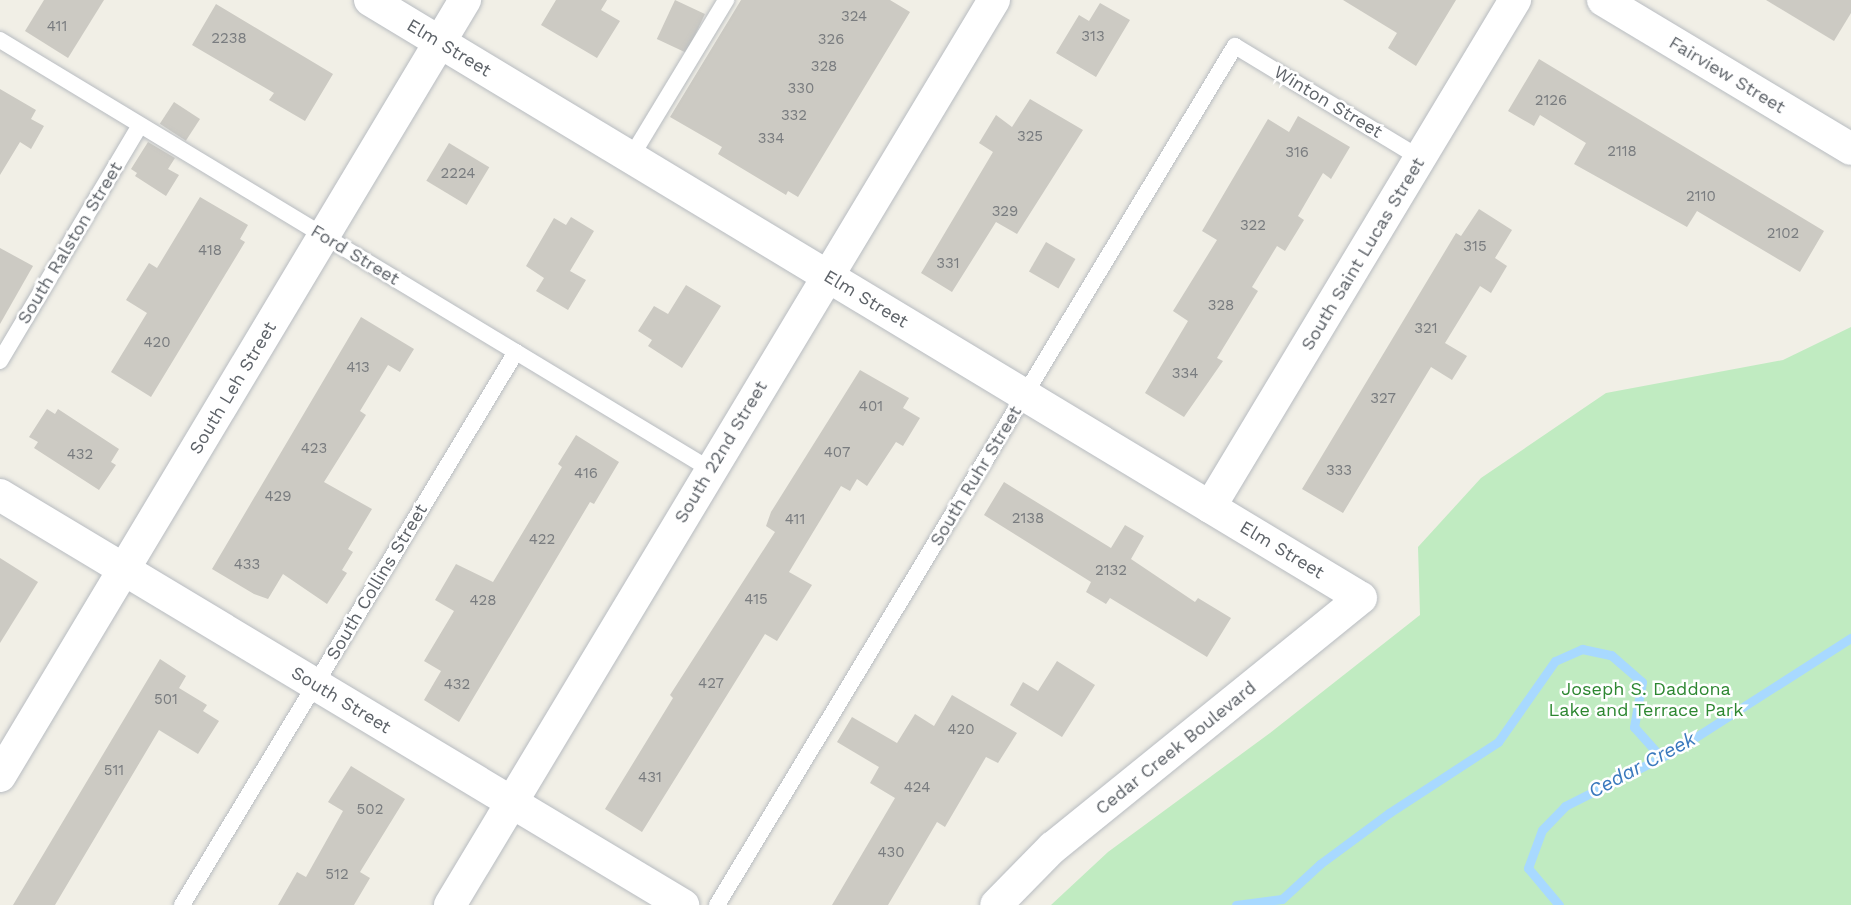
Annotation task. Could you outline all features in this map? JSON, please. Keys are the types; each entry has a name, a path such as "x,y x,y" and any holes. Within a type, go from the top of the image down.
{"street":[{"name":"Elm Street","path":"370,0 1361,598"},
{"name":"South Leh Street","path":"0,776 465,0"},
{"name":"South 22nd Street","path":"450,905 994,0"},
{"name":"South Saint Lucas Street","path":"1210,507 1515,0"},
{"name":"Fairview Street","path":"1603,0 1851,149"},
{"name":"South Street","path":"0,495 683,905"},
{"name":"Cedar Creek Boulevard","path":"996,905 1053,847 1361,598"}],"lane":[{"path":"631,157 726,0"},
{"name":"Ford Street","path":"0,40 711,470"},
{"name":"Winton Street","path":"1235,46 1420,158"},
{"name":"South Ruhr Street","path":"717,905 1235,46"},
{"name":"South Ralston Street","path":"0,362 140,125"},
{"name":"South Collins Street","path":"182,905 516,352"}],"green space":[{"name":"Joseph S. Daddona Lake and Terrace Park","path":"1851,327 1851,905 1051,905 1108,852 1270,733 1420,615 1418,547 1481,478 1606,393 1783,360"}],"building":[{"path":"44,0 104,0 68,58 25,31"},
{"path":"556,0 607,0 601,10 620,21 597,58 541,25"},
{"path":"675,0 705,14 687,53 657,39"},
{"path":"741,0 890,0 910,12 798,197 788,191 786,195 718,154 722,147 670,117"},
{"path":"1343,0 1456,0 1416,66 1388,48 1397,33"},
{"path":"1766,0 1851,0 1851,13 1834,41"},
{"path":"1100,3 1130,20 1096,77 1056,53 1079,15 1089,21"},
{"path":"216,4 333,74 305,121 269,100 274,93 192,45"},
{"path":"1539,59 1824,231 1800,272 1697,211 1687,227 1574,164 1586,143 1540,115 1534,126 1508,111"},
{"path":"0,89 36,110 31,119 44,126 31,149 20,142 0,175"},
{"path":"1030,99 1083,130 1017,234 996,222 952,292 921,273 993,152 979,143 996,115 1012,127"},
{"path":"174,102 200,119 186,141 160,124"},
{"path":"1298,116 1350,147 1331,179 1323,173 1298,216 1304,220 1285,251 1277,246 1252,287 1258,291 1217,358 1223,361 1184,417 1145,393 1188,321 1173,311 1217,240 1202,231 1268,119 1289,132"},
{"path":"148,142 175,158 168,169 179,175 166,196 135,176 137,173 131,169"},
{"path":"449,143 489,167 467,205 426,181"},
{"path":"200,197 248,225 240,239 245,242 151,397 111,372 147,313 126,300 149,263 157,268"},
{"path":"1479,209 1512,230 1495,258 1507,266 1491,293 1480,286 1445,343 1467,356 1452,380 1431,367 1343,513 1302,489 1456,233 1461,236"},
{"path":"571,217 594,231 570,271 586,280 568,310 536,291 544,278 526,266 554,218 566,225"},
{"path":"1046,242 1075,259 1058,288 1029,271"},
{"path":"0,248 33,266 0,324"},
{"path":"686,285 721,306 682,368 648,346 652,340 638,331 654,306 668,314"},
{"path":"361,317 414,349 400,372 388,365 360,411 366,415 324,482 372,509 348,549 353,552 342,570 347,573 327,604 283,574 268,599 254,594 212,569"},
{"path":"860,370 909,398 903,408 920,418 903,446 896,442 867,486 857,479 850,491 841,486 789,572 812,585 777,641 765,634 642,832 605,809 673,698 670,695 775,532 766,526 771,512"},
{"path":"47,409 55,414 58,409 119,449 111,462 116,465 99,490 34,448 38,442 29,437"},
{"path":"576,435 619,462 594,504 590,502 459,722 424,700 441,671 424,661 454,611 435,600 456,564 493,582 562,467 558,464"},
{"path":"1004,482 1111,548 1125,525 1144,536 1131,559 1195,602 1198,598 1231,618 1207,657 1110,598 1106,604 1086,592 1091,582 984,515"},
{"path":"0,558 38,582 0,643"},
{"path":"160,659 186,676 179,688 207,705 203,711 219,721 198,754 159,730 55,905 13,905"},
{"path":"1057,661 1095,685 1062,737 1010,705 1023,682 1038,691"},
{"path":"952,695 1017,733 998,763 986,757 945,827 937,822 888,905 832,905 895,798 870,783 879,767 837,742 852,717 897,743 915,714 934,726"},
{"path":"351,766 405,799 360,872 370,878 354,905 278,905 297,872 306,877 343,811 328,802"}],"waterway":[{"name":"Cedar Creek","path":"1559,905 1528,868 1542,830 1565,806 1674,751 1851,638"},
{"path":"1236,905 1282,899 1320,864 1389,813 1498,742 1555,661 1582,649 1611,655 1642,682 1634,727 1661,757"}]}
